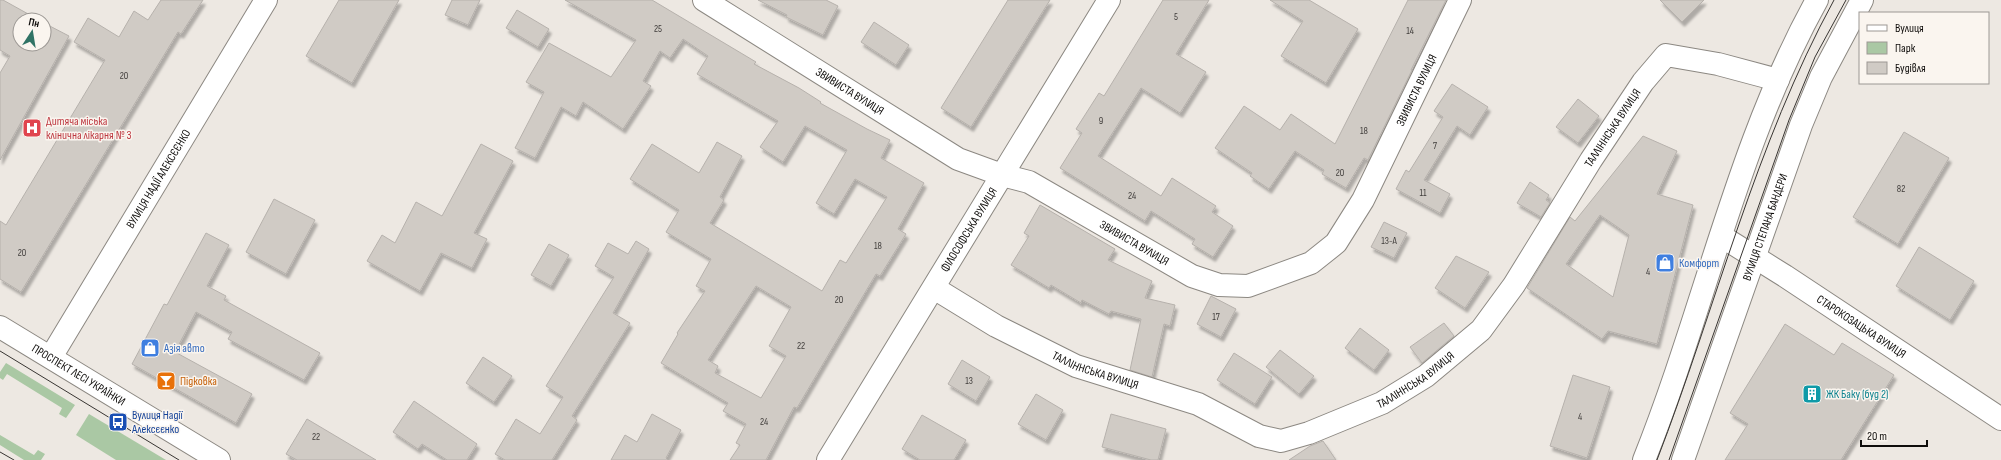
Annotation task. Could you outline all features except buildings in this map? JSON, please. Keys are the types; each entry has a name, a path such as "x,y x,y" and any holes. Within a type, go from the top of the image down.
{"street":[{"name":"ВУЛИЦЯ НАДІЇ АЛЕКСЄЄНКО","path":"50,357 266,0"},
{"name":"ЗВИВИСТА ВУЛИЦЯ","path":"704,0 958,160 1002,175 1029,182 1192,276 1219,284 1248,286 1311,263 1336,242 1363,200 1460,0"},
{"name":"ФІЛОСОФСЬКА ВУЛИЦЯ","path":"828,460 1109,0"},
{"path":"1644,460 1662,416 1721,236 1766,107 1817,0"},
{"name":"ВУЛИЦЯ СТЕПАНА БАНДЕРИ","path":"1683,460 1801,125 1821,77 1862,0"},
{"name":"ТАЛЛІННСЬКА ВУЛИЦЯ","path":"934,288 996,326 1076,366 1198,404 1259,436 1281,442 1382,403 1426,376 1481,330 1514,285 1590,160 1643,82 1666,55 1718,64 1778,80"},
{"name":"СТАРОКОЗАЦЬКА ВУЛИЦЯ","path":"1721,236 1754,256 2001,418"},
{"name":"ПРОСПЕКТ ЛЕСІ УКРАЇНКИ","path":"0,327 219,460"}],"green space":[{"path":"6,363 75,405 66,418 59,414 62,408 7,374 3,380 0,378 0,372"},
{"path":"89,414 166,460 116,460 76,435"},
{"path":"0,435 34,455 38,450 45,454 41,460 24,460 0,445"}],"tram line":[{"path":"1657,460 1759,169 1781,112 1806,55 1834,0"},
{"path":"1669,460 1789,120 1815,57 1846,0"},
{"path":"0,351 179,460"},
{"path":"0,452 14,460"}],"place":[{"name":"Дитяча міська клінична лікарня № 3","path":"32,128"},
{"name":"Комфорт","path":"1665,263"},
{"name":"Азія авто","path":"150,348"},
{"name":"Підковка","path":"166,381"},
{"name":"ЖК Баку (буд 2)","path":"1812,394"},
{"name":"Вулиця Надії Алексєєнко","path":"118,422"}]}
